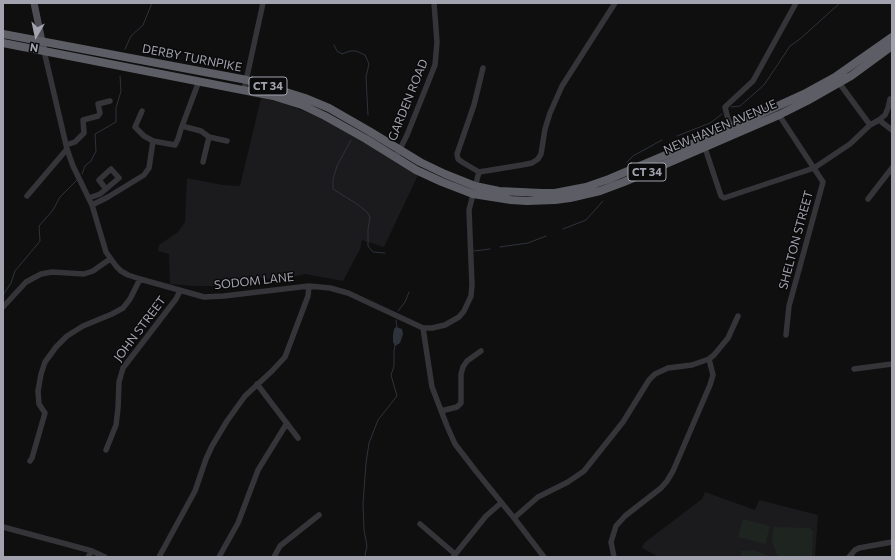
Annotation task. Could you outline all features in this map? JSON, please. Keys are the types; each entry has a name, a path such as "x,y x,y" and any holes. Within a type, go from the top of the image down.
{"highway":[{"name":"DERBY TURNPIKE","path":"3,34 247,80 305,98 329,108 420,162 474,190"},
{"name":"NEW HAVEN AVENUE","path":"703,143 732,127 837,80 892,36"},
{"name":"DERBY TURNPIKE","path":"3,43 273,96 302,105 325,116 416,170 474,190"},
{"name":"NEW HAVEN AVENUE","path":"474,190 541,194 586,187 779,115 892,46"},
{"path":"256,93 258,83"},
{"path":"398,159 403,151"}],"main road":[{"path":"34,3 44,51"}],"street":[{"path":"244,90 263,3"},
{"name":"GARDEN ROAD","path":"403,151 407,136 435,65 437,42 434,3"},
{"path":"483,68 472,111 457,154 458,159 479,172 532,163 538,159 541,154 550,113 562,86 615,3"},
{"path":"732,127 728,119 726,107 753,81 796,3"},
{"name":"SODOM LANE","path":"44,51 66,147 73,166 92,205 106,252 121,271 140,279 204,297 309,286 330,288 348,293 423,328"},
{"path":"837,80 870,125"},
{"path":"142,111 135,127 144,136 153,141 175,145 199,81"},
{"path":"703,143 721,196 724,198 814,168 850,144 870,125 885,115 890,99"},
{"path":"27,196 66,147 75,142 84,133 83,120 98,116 100,113 98,104 110,101"},
{"name":"SHELTON STREET","path":"779,115 823,182 789,306 786,335"},
{"path":"879,120 892,130"},
{"path":"182,126 201,131 209,137 227,141"},
{"path":"203,162 209,137"},
{"path":"92,205 144,175 149,168 153,141"},
{"path":"868,198 892,168"},
{"path":"479,172 469,210 472,285 472,293 469,302 464,311 452,322 432,328 423,328 432,387 446,426 459,450 514,518 542,556"},
{"path":"89,198 106,190"},
{"path":"3,307 26,282 41,274 48,272 87,274 110,259"},
{"path":"30,461 45,413 39,404 38,391 45,362 56,347 67,336 83,326 123,308 130,300 140,279"},
{"path":"158,557 195,491 212,446 245,396 285,357 308,296 309,286"},
{"name":"JOHN STREET","path":"106,450 116,425 119,382 123,368 176,299 180,291"},
{"path":"514,518 538,497 572,480 584,470 623,422 649,380 655,374 668,368 692,365 709,359 719,350 728,338 738,316"},
{"path":"441,411 457,407 461,404 462,370 467,360 481,351"},
{"path":"614,557 611,542 616,526 625,516 661,488 673,471 710,385 713,375 709,359"},
{"path":"854,369 892,364"},
{"path":"257,384 298,438"},
{"path":"219,557 238,523 258,470 287,423"},
{"path":"420,524 454,555 486,516 501,503"},
{"path":"274,557 280,546 319,515"},
{"path":"3,527 92,551 105,557"},
{"path":"849,557 859,548 892,542"},
{"path":"88,557 92,551"}],"shaded area":[{"path":"261,98 283,103 325,119 418,175 384,247 362,240 360,249 343,281 305,274 278,281 256,277 216,286 170,284 169,254 158,251 159,245 178,232 185,222 187,178 223,185 240,186"},
{"path":"396,327 402,329 403,334 400,343 395,346 393,342 393,335"},
{"path":"705,492 755,510 759,500 818,515 815,557 659,557 642,548 644,543 702,499"},
{"path":"743,519 770,526 765,544 738,537"},
{"path":"773,527 809,528 813,531 812,557 780,557 777,555 772,542"},
{"path":"753,550 772,557 741,557 741,551"}],"waterway":[{"path":"125,49 131,36 143,25 152,3"},
{"path":"731,107 740,106 764,85 790,46 800,39 840,3"},
{"path":"334,45 337,51 342,54 350,51 356,51 365,55 369,64 366,77 368,115"},
{"path":"82,174 85,166 91,161 96,151 95,134 116,122 116,108 121,91 120,76"},
{"path":"677,136 710,123 722,114"},
{"path":"351,140 337,166 333,179 333,189 367,212 370,217 368,246 373,252 385,253"},
{"path":"627,162 633,156 662,140"},
{"path":"3,295 11,283 15,271 40,241 39,226 53,210 60,197 77,180"},
{"path":"563,229 586,220 603,201"},
{"path":"500,247 528,243 546,236"},
{"path":"474,251 490,249"},
{"path":"398,311 405,302 409,292"},
{"path":"396,320 397,328"},
{"path":"366,557 367,546 364,530 363,504 366,463 369,443 378,420 397,396 391,375 394,366 395,345"}]}
